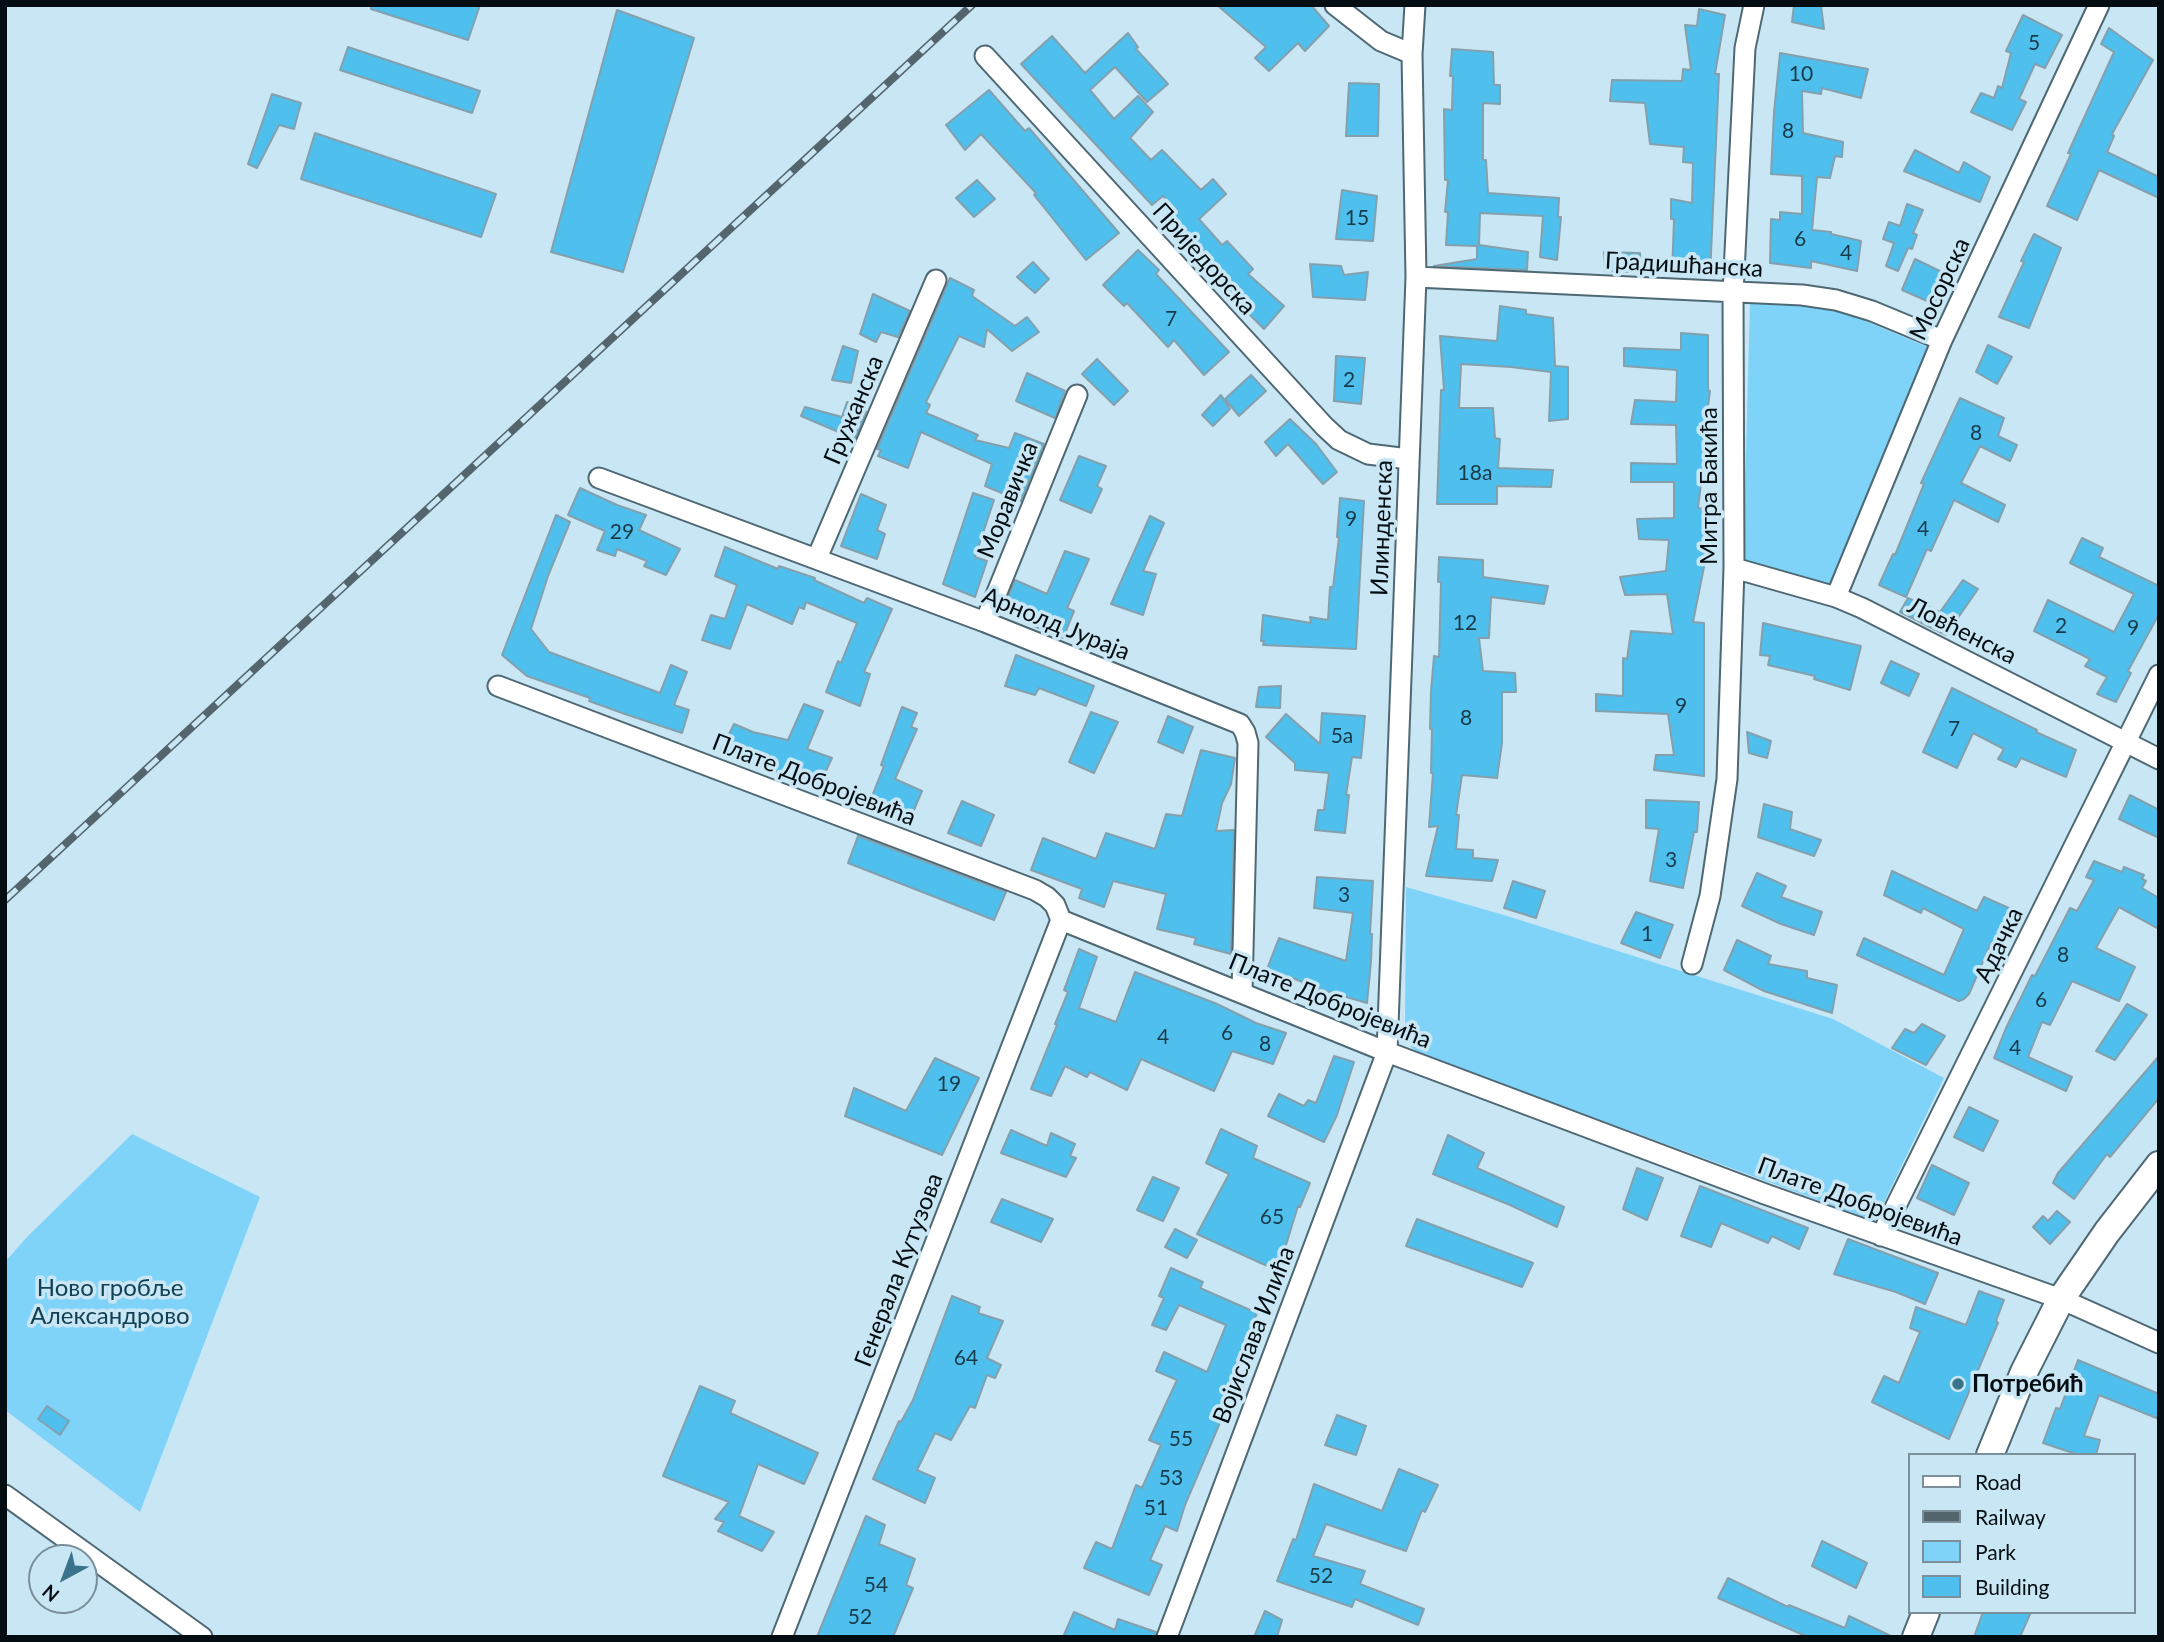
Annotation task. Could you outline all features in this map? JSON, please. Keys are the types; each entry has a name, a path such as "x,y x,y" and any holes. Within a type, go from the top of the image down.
{"main road":[{"path":"1991,1453 2024,1372 2061,1300 2107,1232 2159,1166"},
{"path":"1916,1637 1925,1614"}],"street":[{"path":"1335,5 1381,41 1412,54"},
{"name":"Илинденска","path":"1387,1052 1416,276 1412,54 1415,5"},
{"name":"Митра Бакића","path":"1692,964 1710,897 1727,779 1734,568 1733,293 1745,48 1754,5"},
{"name":"Мосорска","path":"1836,597 1942,340 2099,5"},
{"name":"Приједорска","path":"985,56 1324,426 1339,440 1368,454 1409,459"},
{"name":"Градишћанска","path":"1416,276 1802,295 1836,300 1872,311 1942,340"},
{"name":"Гружанска","path":"817,558 936,280"},
{"name":"Моравичка","path":"985,622 1077,395"},
{"name":"Арнолд Јураја","path":"599,478 985,622 1240,724 1248,743 1242,992"},
{"name":"Ловћенска","path":"1734,568 1836,597 1862,608 2159,759"},
{"name":"Адачка","path":"1881,1236 2159,675"},
{"name":"Плате Добројевића","path":"498,686 1035,890 1055,905 1061,920 1387,1052 1765,1194 2061,1300 2159,1343"},
{"name":"Генерала Кутузова","path":"782,1637 1061,920"},
{"name":"Војислава Илића","path":"1167,1637 1387,1052"},
{"path":"5,1495 202,1637"}],"green space":[{"path":"1750,301 1830,306 1930,348 1831,585 1743,564"},
{"path":"1406,887 1504,915 1833,1019 1944,1078 1875,1221 1418,1053 1411,1047 1405,1029"},
{"name":"Ново гробље Александрово","path":"132,1134 260,1197 140,1512 5,1410 5,1262"}],"building":[{"path":"371,5 480,5 468,40 371,9"},
{"path":"1217,5 1311,5 1329,26 1305,51 1298,43 1269,71 1255,58 1266,47"},
{"path":"1794,5 1821,5 1824,29 1792,22"},
{"path":"1699,9 1725,15 1715,74 1719,74 1710,276 1672,274 1674,219 1671,219 1671,199 1692,203 1693,163 1683,162 1684,147 1650,144 1645,103 1610,101 1612,80 1682,81 1683,69 1691,70 1685,25 1697,26"},
{"path":"617,10 694,38 623,272 551,252"},
{"path":"2023,15 2062,35 2045,68 2035,64 2019,99 2026,102 2012,130 1971,112 1981,93 1994,98 1998,86 2002,88 2011,53 2006,51"},
{"path":"2109,28 2153,60 2112,134 2114,136 2107,152 2159,177 2159,198 2099,170 2077,220 2047,206 2114,52 2101,44"},
{"path":"1128,33 1138,47 1136,49 1168,84 1147,102 1115,67 1090,90 1114,119 1138,96 1153,112 1130,138 1151,160 1162,150 1201,190 1213,179 1226,194 1199,219 1222,245 1227,241 1253,269 1248,274 1284,306 1264,329 1246,311 1249,307 1202,264 1205,262 1168,221 1178,212 1163,196 1152,205 1021,64 1052,36 1085,73"},
{"path":"348,47 480,91 472,113 340,70"},
{"path":"1452,49 1493,52 1494,85 1500,85 1500,104 1483,103 1483,160 1486,160 1488,193 1559,198 1558,217 1561,217 1557,260 1540,257 1543,216 1480,213 1479,245 1528,252 1527,270 1434,266 1477,259 1477,246 1446,245 1448,180 1445,180 1444,109 1452,110"},
{"path":"1780,53 1868,69 1861,98 1822,88 1821,94 1802,91 1803,133 1843,142 1842,157 1835,156 1830,178 1817,177 1812,230 1831,232 1861,241 1857,271 1811,261 1811,268 1770,263 1771,219 1780,220 1780,212 1802,214 1802,176 1771,174"},
{"path":"1349,83 1379,84 1378,136 1346,136"},
{"path":"989,90 1025,131 1029,128 1119,233 1086,260 1034,195 1036,193 981,134 965,150 946,125"},
{"path":"272,94 301,103 294,129 279,125 257,168 248,164"},
{"path":"315,133 496,194 481,237 301,179"},
{"path":"1915,150 1959,173 1964,162 1990,177 1980,202 1904,171"},
{"path":"977,180 995,199 974,217 956,198"},
{"path":"1342,190 1377,196 1373,241 1336,239"},
{"path":"1907,204 1923,210 1913,233 1917,235 1912,249 1908,248 1898,271 1886,266 1894,243 1883,239 1889,222 1900,226"},
{"path":"2034,234 2061,248 2029,328 1999,317"},
{"path":"1138,250 1159,270 1156,274 1229,352 1204,375 1174,340 1168,347 1127,303 1124,306 1103,285"},
{"path":"1604,252 1640,253 1641,272 1605,271"},
{"path":"1915,259 1946,274 1934,304 1902,290"},
{"path":"1033,262 1049,279 1035,293 1017,277"},
{"path":"1310,264 1341,266 1344,275 1368,272 1365,300 1313,297"},
{"path":"950,278 974,290 972,296 1015,326 1027,317 1039,332 1012,351 987,329 984,347 959,336 926,402 930,405 926,413 978,435 975,440 1009,448 1015,433 1044,444 1021,501 985,486 992,464 921,432 908,468 878,456 881,450 877,449"},
{"path":"873,294 910,311 898,337 881,332 876,342 860,334"},
{"path":"1500,306 1553,318 1555,366 1568,367 1568,419 1549,421 1551,372 1511,367 1461,364 1459,408 1493,408 1495,438 1500,439 1498,468 1553,470 1551,487 1497,486 1497,504 1437,504 1441,390 1444,390 1440,336 1497,341"},
{"path":"1681,333 1708,335 1710,391 1698,508 1704,509 1704,567 1693,622 1704,623 1704,776 1654,770 1656,755 1674,755 1668,714 1596,711 1596,694 1623,696 1623,658 1627,659 1631,631 1673,634 1667,594 1625,595 1620,577 1666,571 1669,540 1639,539 1637,519 1674,518 1674,482 1631,482 1631,463 1677,464 1676,425 1631,424 1635,400 1676,402 1677,370 1624,366 1624,348 1681,350"},
{"path":"1988,345 2012,357 1997,384 1976,372"},
{"path":"843,346 858,351 851,383 832,380"},
{"path":"1336,356 1365,358 1361,404 1334,401"},
{"path":"1097,359 1128,391 1114,405 1082,374"},
{"path":"1027,373 1065,391 1055,418 1016,401"},
{"path":"1251,375 1266,391 1239,416 1225,399"},
{"path":"1221,395 1230,409 1213,426 1202,415"},
{"path":"1960,398 2004,418 1998,436 2017,445 2010,461 1980,446 1961,483 2005,505 1998,522 1954,500 1931,551 1927,549 1906,597 1879,585 1893,554 1895,555 1924,484 1921,483"},
{"path":"847,402 866,412 855,439 801,416 805,407 842,417"},
{"path":"1290,419 1316,444 1337,472 1323,484 1288,444 1276,456 1265,442"},
{"path":"1079,456 1106,466 1097,486 1102,489 1091,513 1060,500"},
{"path":"580,488 646,515 639,530 680,549 666,575 644,566 647,561 617,549 615,556 597,550 605,531 568,515"},
{"path":"973,493 994,500 975,557 987,561 975,597 943,584"},
{"path":"861,494 886,505 877,530 885,534 877,559 841,546"},
{"path":"1340,498 1364,501 1356,649 1263,645 1263,615 1311,623 1310,617 1328,620 1330,587 1333,587 1339,537"},
{"path":"556,515 570,522 548,576 531,629 549,652 660,693 671,665 687,672 674,705 689,710 682,733 527,676 502,655"},
{"path":"1150,516 1164,523 1143,571 1156,574 1143,615 1111,604"},
{"path":"2082,538 2103,548 2099,557 2159,586 2159,614 2128,671 2131,673 2116,702 2097,694 2107,677 2085,666 2090,659 2034,631 2048,600 2114,632 2134,594 2070,563"},
{"path":"725,547 778,569 779,566 815,578 814,580 864,603 867,598 892,609 864,672 870,674 860,706 826,692 857,623 806,602 804,609 799,607 792,624 747,604 730,649 702,640 711,615 725,619 737,585 715,576"},
{"path":"1065,551 1089,559 1067,608 1074,611 1063,638 1034,626 1037,620 1004,607 1015,580 1047,594"},
{"path":"1439,557 1483,560 1483,577 1548,586 1544,604 1491,597 1489,638 1479,638 1483,671 1515,673 1516,692 1502,692 1502,743 1497,778 1462,775 1456,815 1459,815 1456,849 1473,850 1473,858 1498,860 1492,881 1426,876 1438,826 1429,827 1433,773 1431,691 1434,656 1439,657"},
{"path":"1963,580 1978,589 1946,635 1900,612 1908,598 1940,612"},
{"path":"1763,623 1861,646 1850,690 1814,679 1815,676 1768,665 1770,656 1760,655"},
{"path":"1016,655 1094,686 1086,706 1039,688 1035,695 1005,686"},
{"path":"1891,661 1919,674 1909,696 1881,683"},
{"path":"1281,686 1280,708 1256,707 1259,687"},
{"path":"1952,688 2076,750 2066,777 2021,758 2016,767 1998,759 2004,749 1973,733 1957,768 1923,752"},
{"path":"804,704 823,711 807,749 832,758 818,788 721,750 734,724 753,732 788,740"},
{"path":"902,707 917,713 911,727 917,729 895,779 922,791 911,817 870,801"},
{"path":"1091,712 1118,722 1094,773 1069,762"},
{"path":"1322,713 1365,716 1361,758 1352,757 1346,795 1349,795 1345,833 1315,830 1318,810 1324,810 1329,773 1295,770 1295,763 1266,737 1286,714 1320,744"},
{"path":"1168,716 1193,727 1183,753 1158,742"},
{"path":"1747,732 1771,741 1767,758 1749,753"},
{"path":"1201,750 1235,758 1231,784 1222,803 1216,831 1234,830 1231,954 1194,944 1196,938 1157,929 1166,894 1113,881 1104,907 1079,898 1082,889 1031,870 1043,838 1096,859 1106,833 1155,849 1166,814 1182,816"},
{"path":"2130,795 2159,810 2159,838 2119,819"},
{"path":"1646,800 1699,802 1697,832 1694,832 1683,888 1650,881 1659,829 1646,828"},
{"path":"962,801 994,815 981,846 948,833"},
{"path":"1764,804 1792,812 1790,829 1821,840 1814,856 1758,837"},
{"path":"858,836 1006,892 994,920 848,863"},
{"path":"2094,861 2122,872 2124,867 2144,875 2142,879 2146,881 2142,888 2159,898 2159,929 2119,907 2096,948 2135,967 2119,1001 2072,981 2050,1025 2042,1022 2028,1057 2072,1077 2066,1091 1994,1058 2032,975 2035,976 2070,908 2077,911 2094,880 2086,877"},
{"path":"1892,871 1977,911 1984,897 2011,909 1994,945 1991,943 1969,994 1964,999 1959,1001 1857,955 1864,938 1944,975 1964,929 1923,908 1921,913 1884,895"},
{"path":"1757,873 1786,886 1781,897 1822,912 1814,935 1781,924 1742,906"},
{"path":"1317,877 1373,881 1367,1003 1302,984 1303,982 1267,969 1279,938 1346,961 1353,913 1314,908"},
{"path":"1513,881 1545,891 1536,918 1504,908"},
{"path":"1636,912 1673,925 1660,958 1621,943"},
{"path":"1737,940 1771,956 1768,964 1807,971 1807,978 1837,985 1832,1013 1764,991 1724,970"},
{"path":"1079,949 1097,957 1079,1008 1116,1022 1135,972 1286,1033 1273,1064 1232,1051 1214,1091 1141,1059 1127,1090 1090,1072 1087,1077 1065,1066 1051,1096 1031,1089 1057,1025 1055,1024 1068,992 1064,990"},
{"path":"2127,1004 2147,1015 2115,1060 2096,1051"},
{"path":"1922,1024 1945,1036 1926,1065 1892,1048 1905,1029 1914,1033"},
{"path":"1334,1056 1354,1062 1337,1115 1324,1142 1268,1116 1279,1094 1304,1106 1308,1100 1316,1103"},
{"path":"2159,1056 2159,1098 2110,1157 2107,1154 2074,1199 2053,1183 2058,1173"},
{"path":"935,1058 979,1078 942,1155 845,1116 854,1088 906,1111"},
{"path":"1969,1107 1998,1121 1983,1151 1954,1137"},
{"path":"1221,1129 1257,1146 1253,1158 1310,1183 1300,1207 1298,1206 1276,1270 1197,1234 1229,1174 1206,1163"},
{"path":"1011,1130 1047,1146 1051,1133 1075,1144 1070,1156 1076,1158 1066,1177 1001,1153"},
{"path":"1448,1135 1484,1153 1477,1168 1564,1207 1557,1227 1433,1174"},
{"path":"1932,1165 1969,1183 1954,1215 1917,1198"},
{"path":"1637,1168 1663,1178 1647,1220 1623,1209"},
{"path":"1153,1177 1179,1188 1163,1221 1137,1210"},
{"path":"1700,1186 1808,1228 1799,1249 1772,1236 1768,1243 1721,1223 1711,1247 1681,1236"},
{"path":"1002,1199 1053,1219 1041,1242 991,1222"},
{"path":"2057,1211 2070,1222 2050,1244 2033,1227 2043,1216 2048,1221"},
{"path":"1417,1219 1533,1263 1522,1287 1406,1246"},
{"path":"1175,1229 1197,1240 1187,1258 1165,1247"},
{"path":"1848,1239 1938,1273 1925,1304 1896,1292 1834,1274"},
{"path":"1171,1268 1203,1282 1200,1288 1257,1313 1239,1355 1243,1356 1221,1409 1225,1411 1185,1505 1177,1531 1165,1526 1150,1560 1162,1565 1149,1595 1084,1568 1096,1542 1112,1549 1136,1485 1142,1488 1161,1445 1149,1440 1177,1380 1156,1371 1164,1352 1207,1372 1226,1325 1179,1305 1166,1330 1152,1325 1164,1298 1159,1296"},
{"path":"1979,1291 2004,1300 1996,1321 1998,1323 1949,1439 1872,1402 1884,1376 1899,1383 1920,1332 1910,1328 1916,1307 1966,1325"},
{"path":"952,1296 980,1307 978,1313 1003,1321 987,1358 1001,1365 995,1378 987,1375 975,1408 970,1406 951,1440 935,1433 917,1470 935,1478 925,1503 873,1479 899,1421 901,1422 913,1400"},
{"path":"2078,1360 2159,1394 2159,1419 2099,1395 2084,1436 2100,1440 2097,1453 2073,1453 2043,1443 2056,1408 2060,1409"},
{"path":"700,1386 735,1401 730,1413 818,1453 804,1484 758,1464 739,1516 774,1532 762,1551 718,1531 724,1522 715,1519 729,1502 663,1476"},
{"path":"47,1406 69,1421 60,1435 38,1419"},
{"path":"1337,1415 1366,1426 1356,1455 1325,1445"},
{"path":"1399,1469 1438,1485 1425,1512 1422,1510 1406,1551 1326,1524 1313,1556 1365,1571 1360,1584 1424,1609 1418,1625 1355,1599 1352,1607 1277,1581 1293,1539 1296,1540 1314,1484 1382,1511"},
{"path":"866,1516 885,1525 879,1544 915,1559 906,1585 913,1588 893,1637 817,1637"},
{"path":"1822,1541 1867,1563 1856,1588 1812,1566"},
{"path":"1728,1578 1788,1607 1789,1605 1845,1628 1849,1616 1893,1637 1808,1637 1718,1598"},
{"path":"1265,1611 1282,1620 1277,1637 1254,1637"},
{"path":"1074,1612 1115,1630 1118,1619 1156,1632 1155,1637 1063,1637"},
{"path":"1982,1614 2030,1614 2020,1637 1974,1637"}],"railway":[{"path":"5,900 972,5"}],"place":[{"name":"Потребић","path":"1958,1384"}]}
